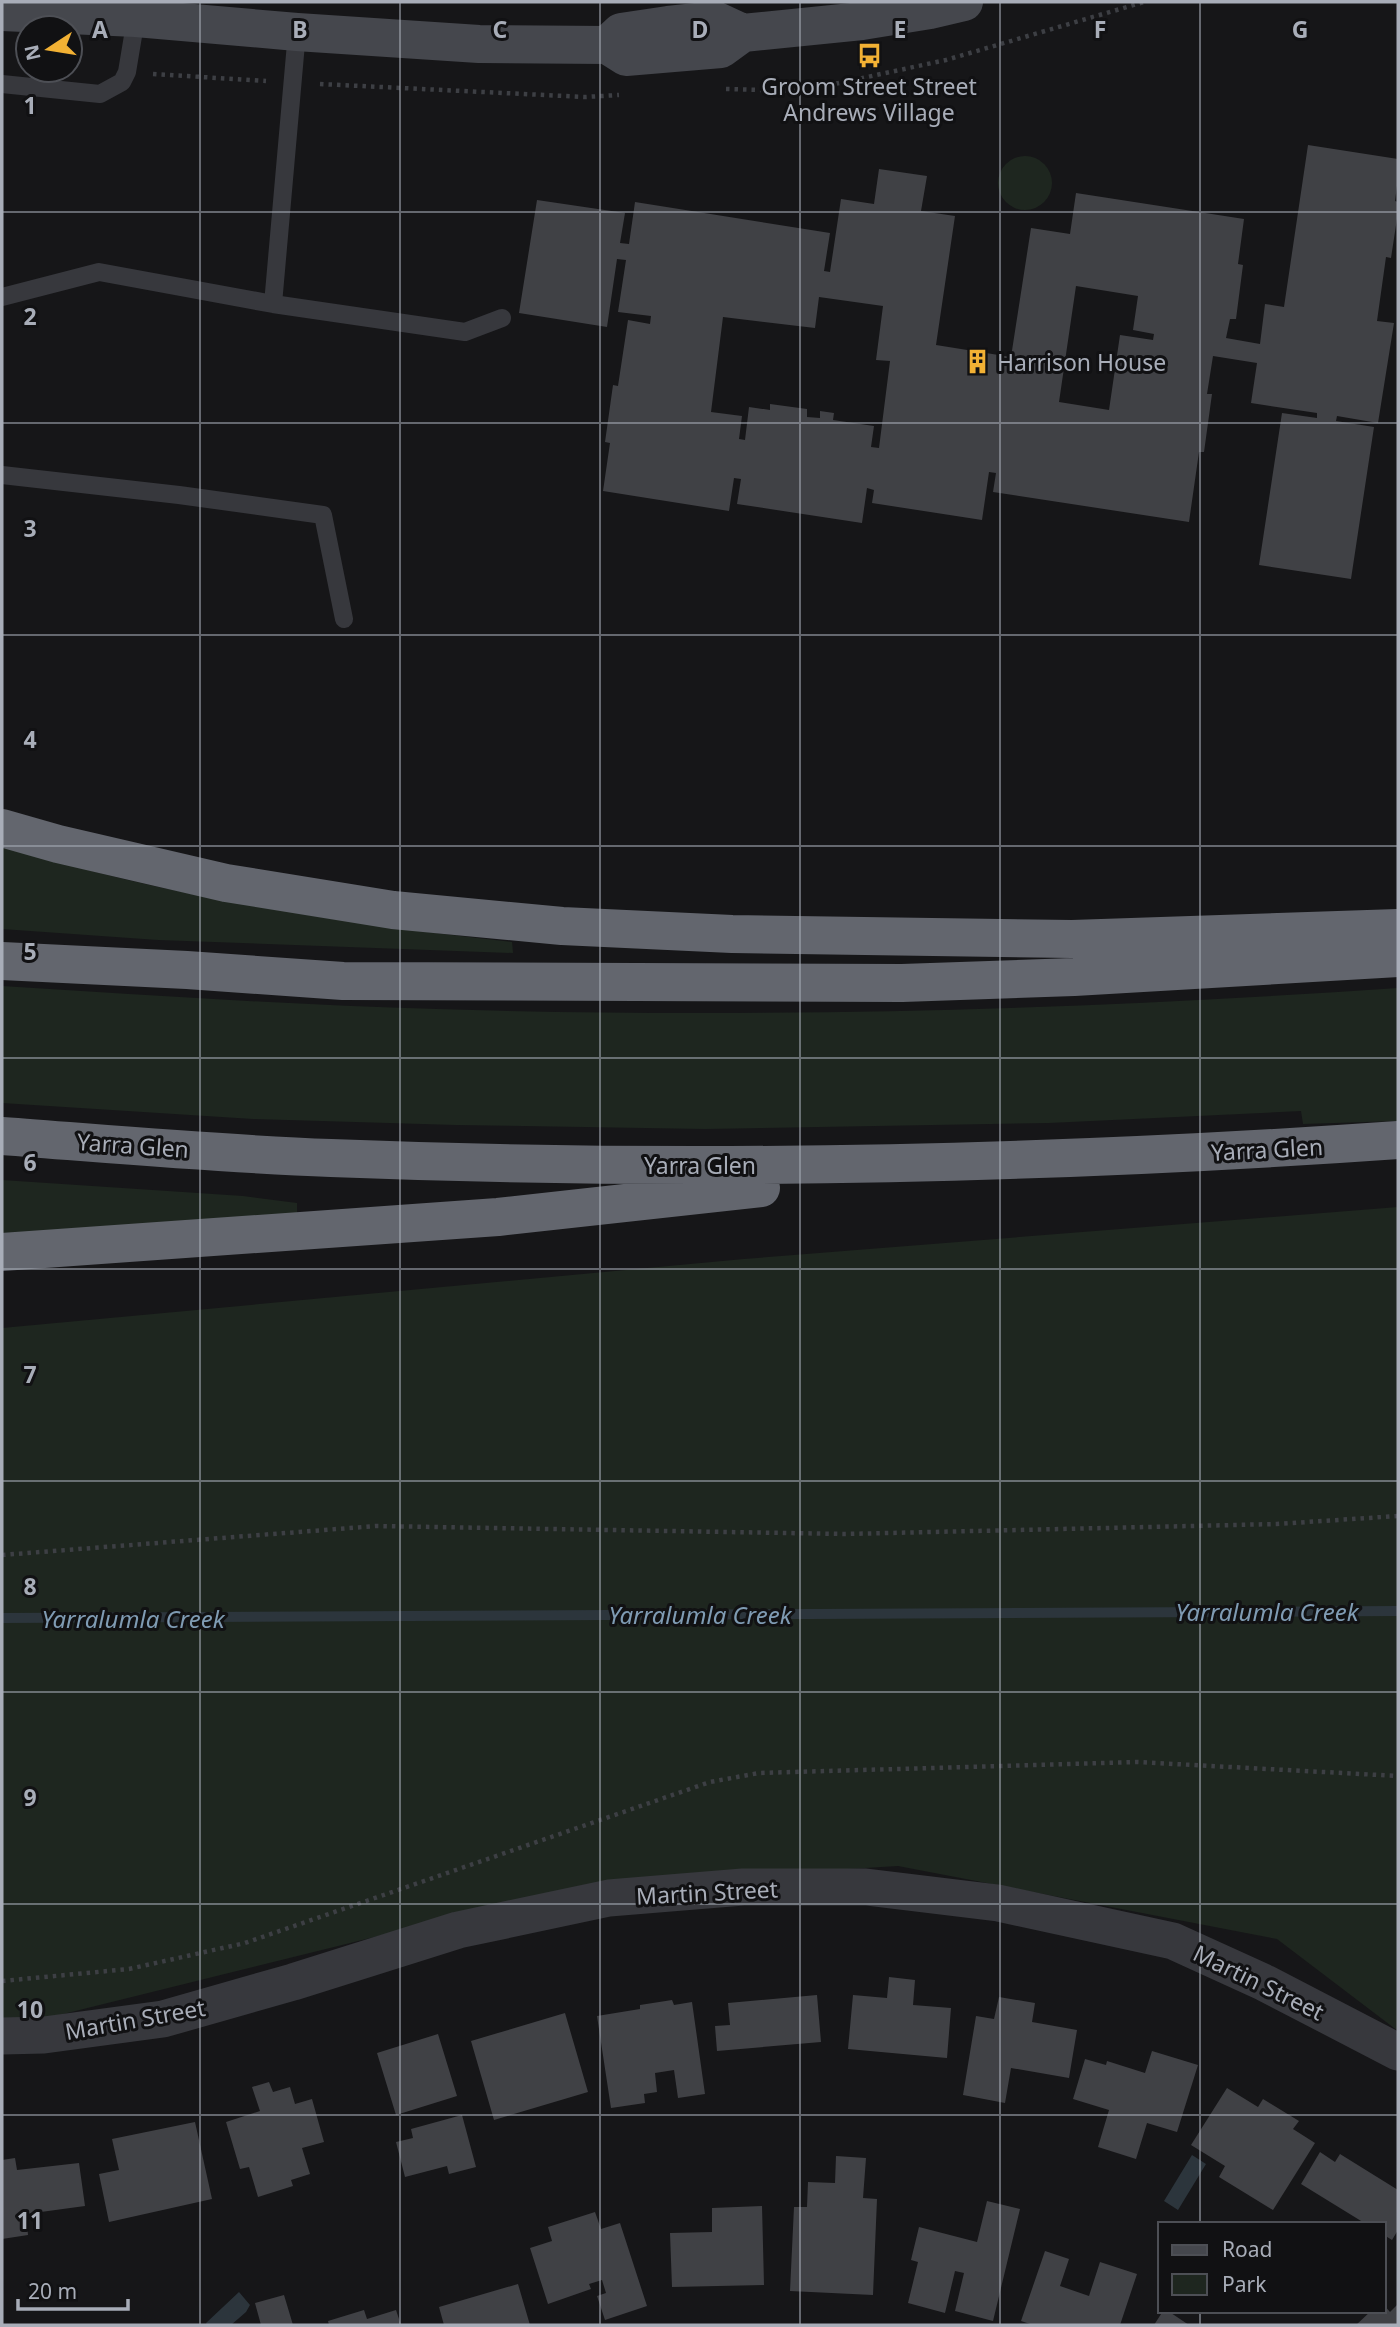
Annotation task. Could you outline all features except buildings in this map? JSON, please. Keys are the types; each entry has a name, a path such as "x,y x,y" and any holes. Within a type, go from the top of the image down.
{"highway":[{"path":"2,828 58,844 226,883 393,910 562,926 732,934 1072,939 1398,928"},
{"path":"2,961 343,981 902,983 1113,975 1398,958"},
{"name":"Yarra Glen","path":"2,1136 330,1158 721,1166 1041,1160 1246,1151 1398,1140"},
{"path":"2,1252 498,1217 720,1191 1041,1160"}],"street":[{"path":"2,12 136,18 479,44 607,45 626,57 721,49 743,33 862,21 964,2"},
{"name":"Martin Street","path":"2,2036 44,2035 163,2019 293,1982 458,1930 609,1898 743,1887 866,1887 998,1903 1173,1941 1265,1983 1398,2052"}],"lane":[{"path":"2,84 100,94 122,82 127,72 136,18"},
{"path":"273,304 298,32"},
{"path":"2,298 99,272 273,304 465,332 502,318"},
{"path":"2,475 323,515 344,619"}],"path":[{"path":"2,1555 376,1526 845,1534 1277,1524 1398,1516"},
{"path":"2,1981 129,1969 245,1942 710,1783 759,1773 1137,1762 1398,1776"}],"green space":[{"path":"1030,156 1040,160 1048,168 1052,183 1048,198 1040,206 1020,210 1010,206 1002,198 998,178 1002,168 1010,160"},
{"path":"2,846 191,894 319,917 512,942 513,953 158,940 2,929"},
{"path":"2,986 382,1007 677,1013 1038,1007 1398,988 1398,1121 1303,1124 1301,1111 1049,1123 705,1129 253,1119 2,1103"},
{"path":"2,1180 243,1196 297,1203 297,1217 2,1241"},
{"path":"1398,1207 1398,2031 1277,1939 898,1866 585,1885 39,2020 2,2022 2,1328 744,1259"}],"shaded area":[{"path":"1192,2155 1206,2164 1178,2210 1164,2201"},
{"path":"239,2292 250,2305 246,2312 231,2325 207,2325 206,2323"}],"waterway":[{"name":"Yarralumla Creek","path":"2,1618 1398,1611"}],"place":[{"name":"Groom Street Street Andrews Village","path":"869,56"},
{"name":"Harrison House","path":"977,362"}]}
